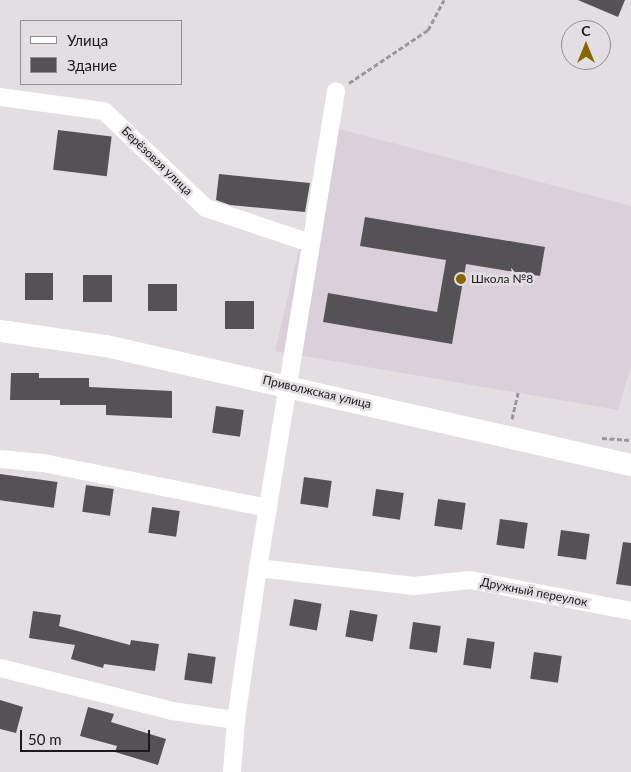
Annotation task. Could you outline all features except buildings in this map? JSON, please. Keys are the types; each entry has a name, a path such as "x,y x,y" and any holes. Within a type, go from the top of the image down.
{"main road":[{"name":"Приволжская улица","path":"0,331 106,346 287,385 631,465"}],"street":[{"path":"232,772 236,720 258,568 336,91"},
{"name":"Берёзовая улица","path":"0,97 104,111 206,208 310,243"},
{"path":"0,459 43,463 268,508"},
{"name":"Дружный переулок","path":"258,568 414,586 470,580 631,611"},
{"path":"0,668 172,711 236,720"}],"path":[{"path":"336,91 428,30 444,0"}],"shaded area":[{"name":"Школа №8","path":"328,126 631,206 631,367 618,410 275,351"}],"place":[{"name":"Школа №8","path":"461,279"}]}
